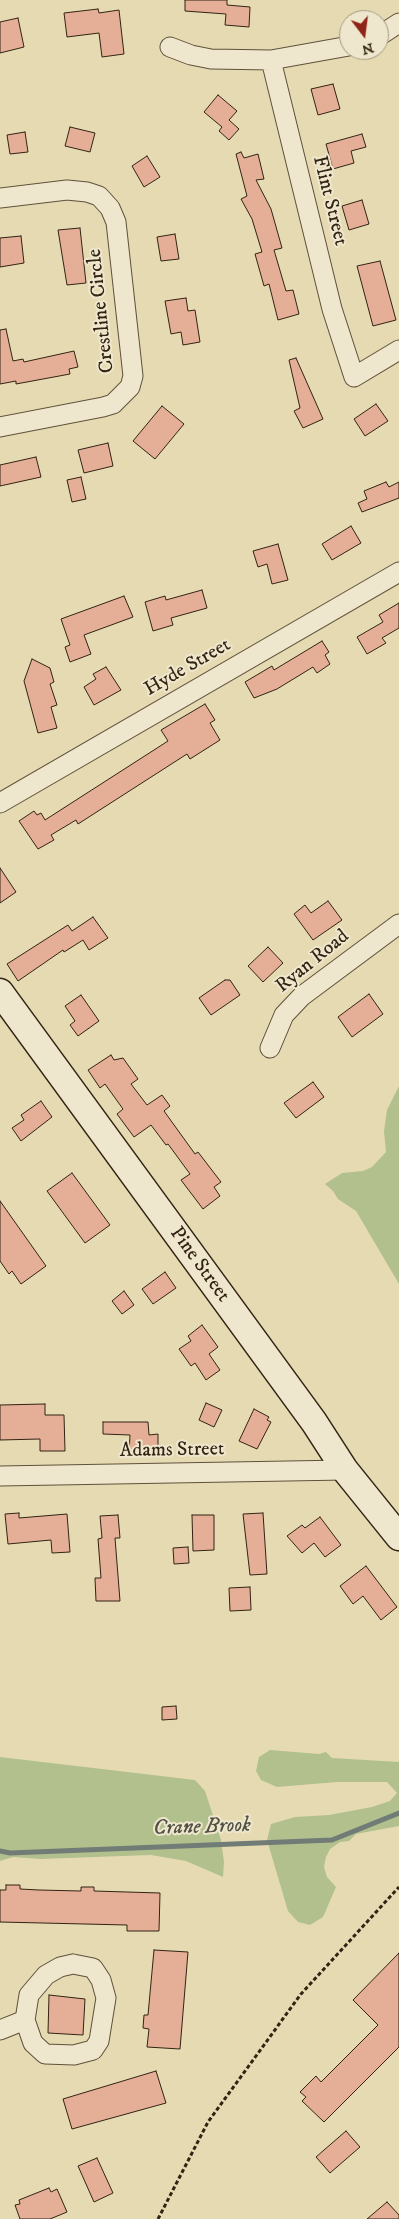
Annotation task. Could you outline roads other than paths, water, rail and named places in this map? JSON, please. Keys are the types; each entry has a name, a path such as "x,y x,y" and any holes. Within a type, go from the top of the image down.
{"street":[{"path":"170,47 191,55 211,59 244,61 271,60 339,48"},
{"name":"Flint Street","path":"271,60 332,310 354,377 399,350"},
{"name":"Crestline Circle","path":"0,198 67,190 87,192 99,196 110,208 116,222 133,376 130,387 113,404 0,427"},
{"name":"Hyde Street","path":"0,803 399,572"},
{"name":"Ryan Road","path":"270,1048 284,1015 302,996 399,924"},
{"name":"Pine Street","path":"0,992 308,1414 345,1470 399,1538"},
{"name":"Adams Street","path":"0,1476 345,1470"},
{"path":"73,1964 92,1968 101,1980 106,1998 105,2010 99,2041 93,2050 74,2055 45,2054 33,2043 25,2020 28,1995 46,1974 60,1967 73,1964"},
{"path":"0,2030 25,2020"}],"waterway":[{"name":"Crane Brook","path":"0,1851 10,1853 332,1840 399,1813"}]}
